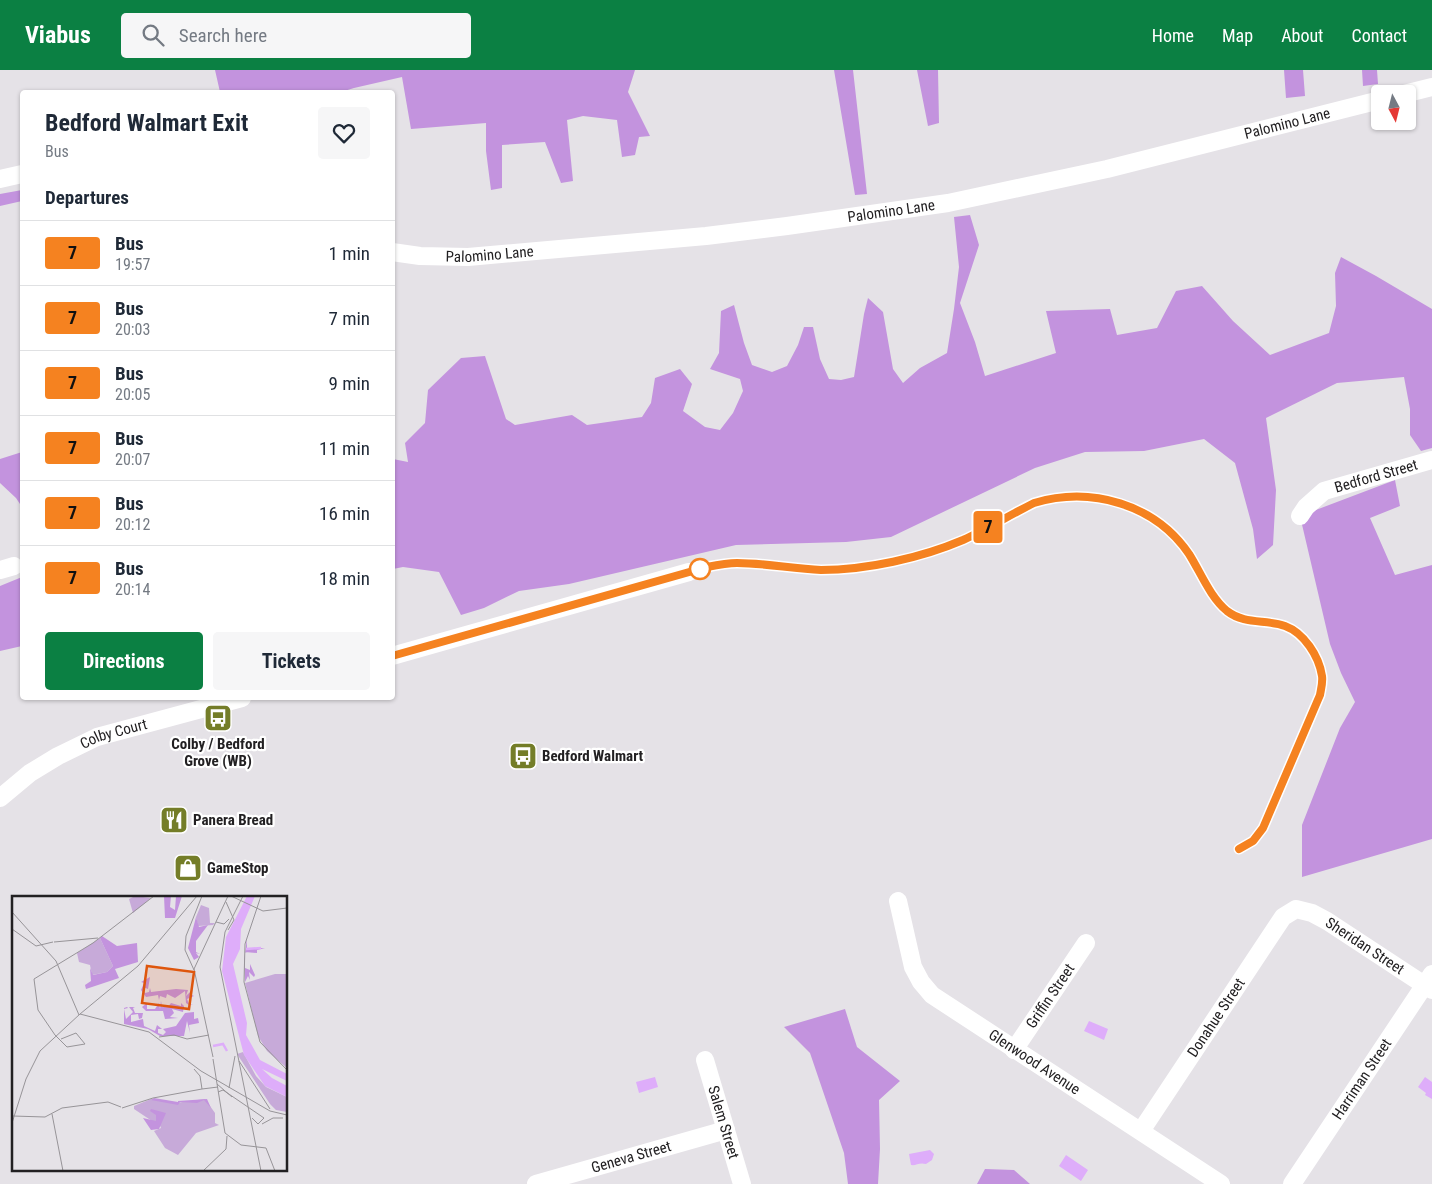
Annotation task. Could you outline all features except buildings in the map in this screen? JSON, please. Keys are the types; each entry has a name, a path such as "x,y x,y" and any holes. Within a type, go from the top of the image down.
{"street":[{"path":"1416,91 1432,87"},
{"name":"Palomino Lane","path":"395,252 420,256 468,257 706,236 948,203 1107,170 1371,102"},
{"path":"0,179 20,174"},
{"name":"Bedford Street","path":"1300,516 1306,507 1324,491 1432,460"},
{"path":"395,655 689,572"},
{"name":"Colby Court","path":"0,798 30,773 58,756 97,737 235,700"},
{"name":"Glenwood Avenue","path":"898,901 913,967 921,982 932,995 1221,1184"},
{"name":"Sheridan Street","path":"1296,909 1312,913 1430,983"},
{"name":"Donahue Street","path":"1140,1131 1283,917 1296,909"},
{"name":"Griffin Street","path":"1014,1050 1086,943"},
{"name":"Harriman Street","path":"1292,1184 1430,983"},
{"name":"Salem Street","path":"705,1060 742,1184"},
{"name":"Geneva Street","path":"536,1184 582,1177 726,1130"}],"shaded area":[{"path":"215,70 635,70 628,92 650,136 639,137 635,155 622,157 617,120 583,116 567,120 573,181 561,183 545,142 502,145 502,188 491,190 486,151 486,123 411,129 402,77 348,90 220,90"},
{"path":"834,70 853,70 867,194 855,195"},
{"path":"917,70 938,70 939,123 928,126"},
{"path":"1284,70 1303,70 1305,96 1286,98"},
{"path":"1362,70 1377,70 1378,84 1363,86"},
{"path":"20,190 20,201 0,206 0,194"},
{"path":"970,215 979,245 960,303 975,342 985,376 1056,353 1046,311 1110,309 1117,335 1157,328 1176,291 1202,286 1233,321 1270,355 1329,333 1336,306 1335,273 1341,257 1432,309 1432,448 1421,451 1410,435 1410,409 1404,377 1337,383 1266,418 1276,490 1273,545 1257,559 1253,529 1235,463 1204,439 1144,451 1085,452 1035,468 891,537 846,542 736,545 569,584 519,591 484,608 461,615 439,572 403,567 395,569 395,459 408,462 405,443 425,423 428,390 461,358 485,356 506,419 515,425 572,415 587,425 642,417 651,403 655,378 680,369 692,384 683,411 705,427 720,430 733,413 743,391 740,379 710,369 719,353 721,311 734,305 752,365 772,372 787,366 798,345 804,327 813,327 820,359 829,379 841,380 854,377 868,298 883,312 893,369 903,383 920,368 947,353 959,267 954,217"},
{"path":"20,453 20,504 0,483 0,459"},
{"path":"1395,480 1400,506 1370,518 1395,575 1432,565 1432,839 1302,877 1302,825 1340,728 1355,702 1330,644 1300,516"},
{"path":"20,578 20,646 0,651 0,586"},
{"path":"845,1009 857,1047 900,1081 879,1100 880,1149 878,1184 848,1184 844,1153 810,1053 784,1027"},
{"path":"1089,1021 1108,1029 1104,1040 1084,1031"},
{"path":"655,1077 658,1087 639,1093 636,1082"},
{"path":"1425,1077 1432,1082 1432,1099 1425,1095 1426,1093 1418,1087"},
{"path":"930,1150 934,1154 932,1160 926,1164 911,1165 909,1154"},
{"path":"1066,1155 1088,1170 1081,1181 1059,1166"},
{"path":"985,1169 1014,1170 1030,1184 977,1184"}],"bus line":[{"name":"7","path":"395,655 707,567 736,563 821,570 880,564 910,558 963,540 1034,503 1066,497 1102,499 1126,505 1141,511 1155,520 1180,541 1215,598 1226,610 1239,618 1285,626 1300,635 1311,648 1318,662 1322,677 1320,695 1263,828 1253,841 1239,849"}],"place":[{"name":"Colby / Bedford Grove (WB)","path":"218,718"},
{"name":"Bedford Walmart","path":"523,756"},
{"name":"Panera Bread","path":"174,820"},
{"name":"GameStop","path":"188,868"}]}
